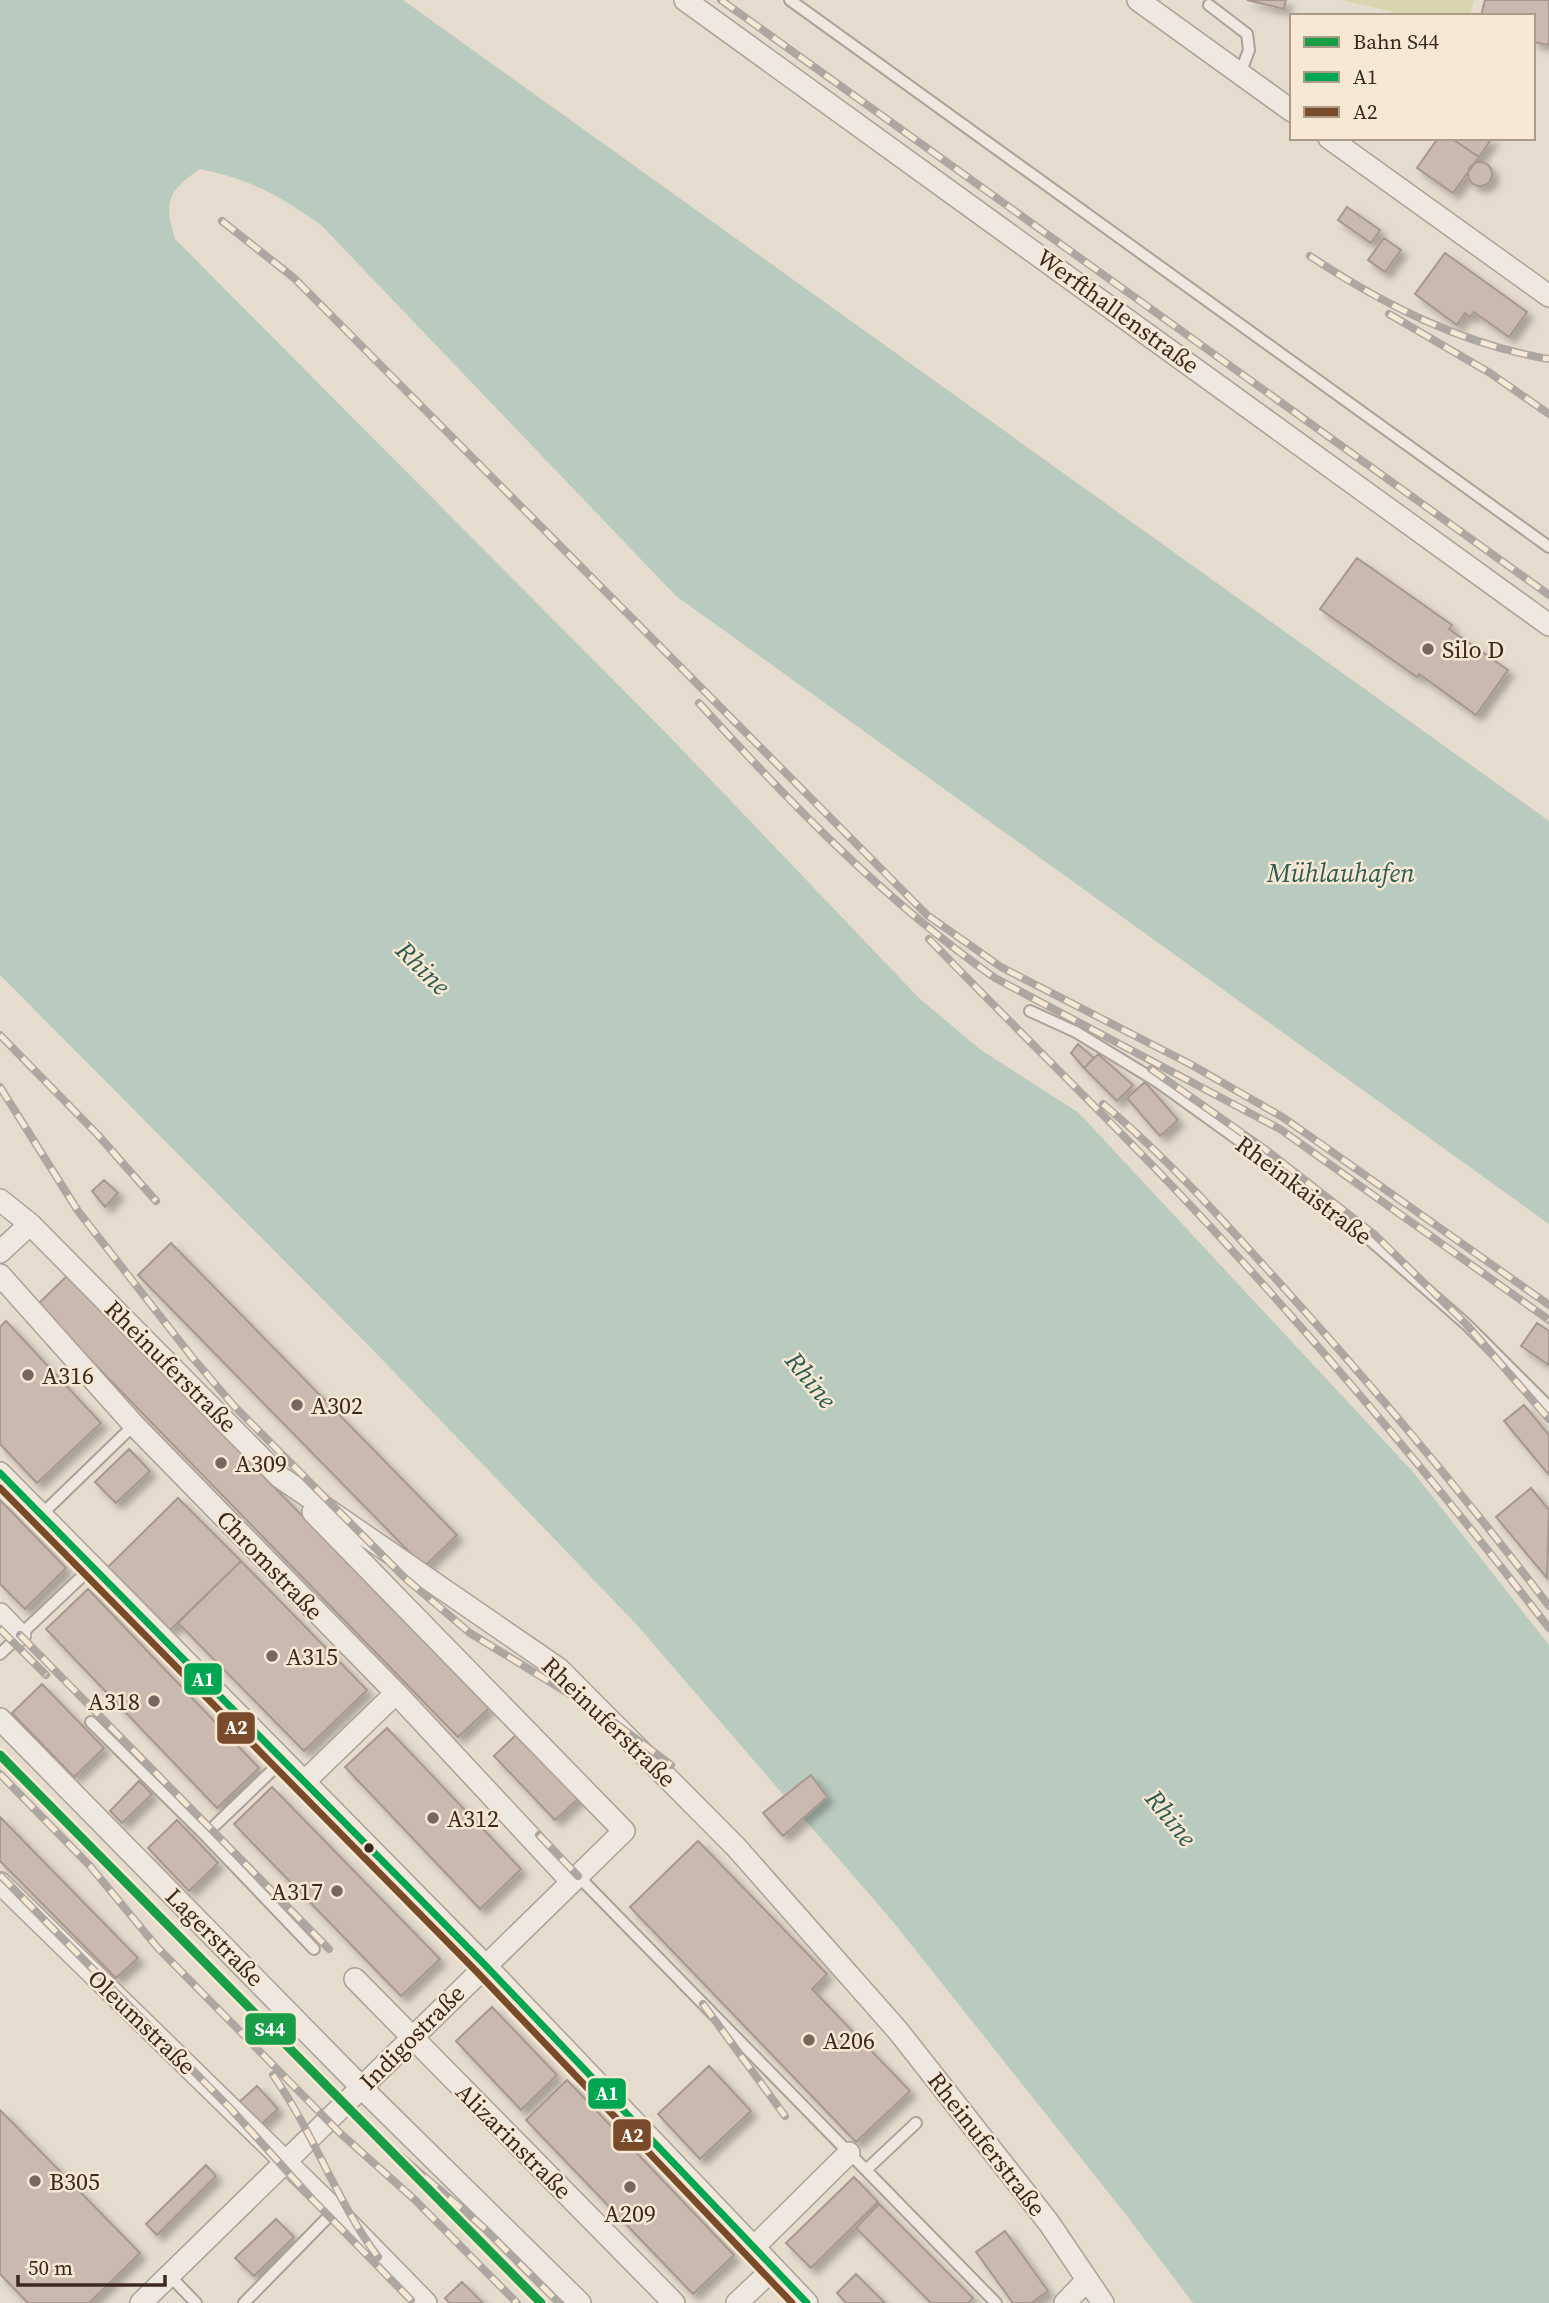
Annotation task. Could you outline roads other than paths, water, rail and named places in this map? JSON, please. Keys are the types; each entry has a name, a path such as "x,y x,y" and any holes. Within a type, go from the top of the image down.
{"street":[{"name":"Werfthallenstraße","path":"685,0 1549,625"},
{"path":"1141,1 1290,110"},
{"path":"1332,140 1549,296"},
{"name":"Rheinuferstraße","path":"0,1200 30,1224 280,1477 559,1668 736,1847 899,2032 1049,2223 1103,2303"},
{"path":"0,1252 30,1224"},
{"name":"Chromstraße","path":"0,1275 134,1426 575,1879"},
{"path":"0,1473 485,1965 807,2303"},
{"name":"Indigostraße","path":"141,2303 624,1831 280,1477"},
{"path":"0,1614 20,1635"},
{"path":"304,1782 396,1693"},
{"name":"Lagerstraße","path":"0,1719 362,2087 580,2303"},
{"name":"Oleumstraße","path":"0,1883 335,2210 426,2303"},
{"name":"Alizarinstraße","path":"355,1979 674,2303"},
{"path":"754,2247 849,2153"},
{"path":"737,2303 774,2268"},
{"path":"1065,2303 1087,2280"}],"lane":[{"path":"790,0 1549,547"},
{"path":"1209,5 1247,34 1249,50 1240,74"},
{"name":"Rheinkaistraße","path":"1030,1011 1076,1032 1158,1082 1336,1210 1466,1324 1549,1407"},
{"path":"41,1515 134,1426"},
{"path":"0,1654 92,1567"},
{"path":"91,1722 205,1835 314,1949"},
{"path":"205,1835 283,1760"},
{"path":"575,1879 996,2303"},
{"path":"866,2170 916,2123"},
{"path":"244,2303 335,2210"},
{"path":"169,2275 196,2303"}],"water":[{"path":"0,0 403,0 1549,821 1549,1224 676,596 321,225 292,205 250,183 200,169 181,184 171,198 169,206 175,239 668,735 919,998 981,1050 1079,1113 1414,1473 1549,1645 1549,2303 1193,2303 894,1923 636,1624 371,1348 0,975"}],"railway":[{"path":"721,0 1549,595"},
{"path":"222,221 294,278 927,915 1001,967 1190,1064 1284,1118 1549,1305"},
{"path":"1310,256 1366,291 1454,333 1549,359"},
{"path":"1389,314 1490,373 1549,414"},
{"path":"699,703 840,849 915,916 995,978 1280,1129 1549,1320"},
{"path":"929,939 1144,1157 1272,1294 1414,1459 1549,1628"},
{"path":"0,1035 98,1135 156,1201"},
{"path":"1151,1069 1265,1149 1375,1235 1466,1324 1549,1419"},
{"path":"0,1087 78,1211 192,1357 234,1406 405,1578 470,1633 607,1717 671,1765"},
{"path":"1103,1104 1197,1193 1319,1327 1453,1484 1549,1606"},
{"path":"0,1629 46,1675"},
{"path":"20,1635 329,1949"},
{"path":"0,1774 90,1866 157,1947 340,2133 414,2199 517,2303"},
{"path":"539,1835 578,1876"},
{"path":"0,1875 231,2109 312,2199 411,2300"},
{"path":"703,2004 785,2116"},
{"path":"273,2075 301,2120 350,2213 378,2257"},
{"path":"376,2135 483,2227 559,2303"}],"rail line":[{"name":"S44","path":"0,1755 541,2303"}],"place":[{"name":"Silo D","path":"1428,649"},
{"name":"A316","path":"28,1375"},
{"name":"A302","path":"297,1405"},
{"name":"A309","path":"221,1463"},
{"name":"A315","path":"272,1656"},
{"name":"A318","path":"154,1701"},
{"name":"A312","path":"433,1818"},
{"name":"A317","path":"337,1891"},
{"name":"A206","path":"809,2040"},
{"name":"B305","path":"35,2181"},
{"name":"A209","path":"630,2187"}],"water label":[{"name":"Mühlauhafen","path":"1341,873"},
{"name":"Rhine","path":"423,968"},
{"name":"Rhine","path":"811,1380"},
{"name":"Rhine","path":"1171,1818"}]}
